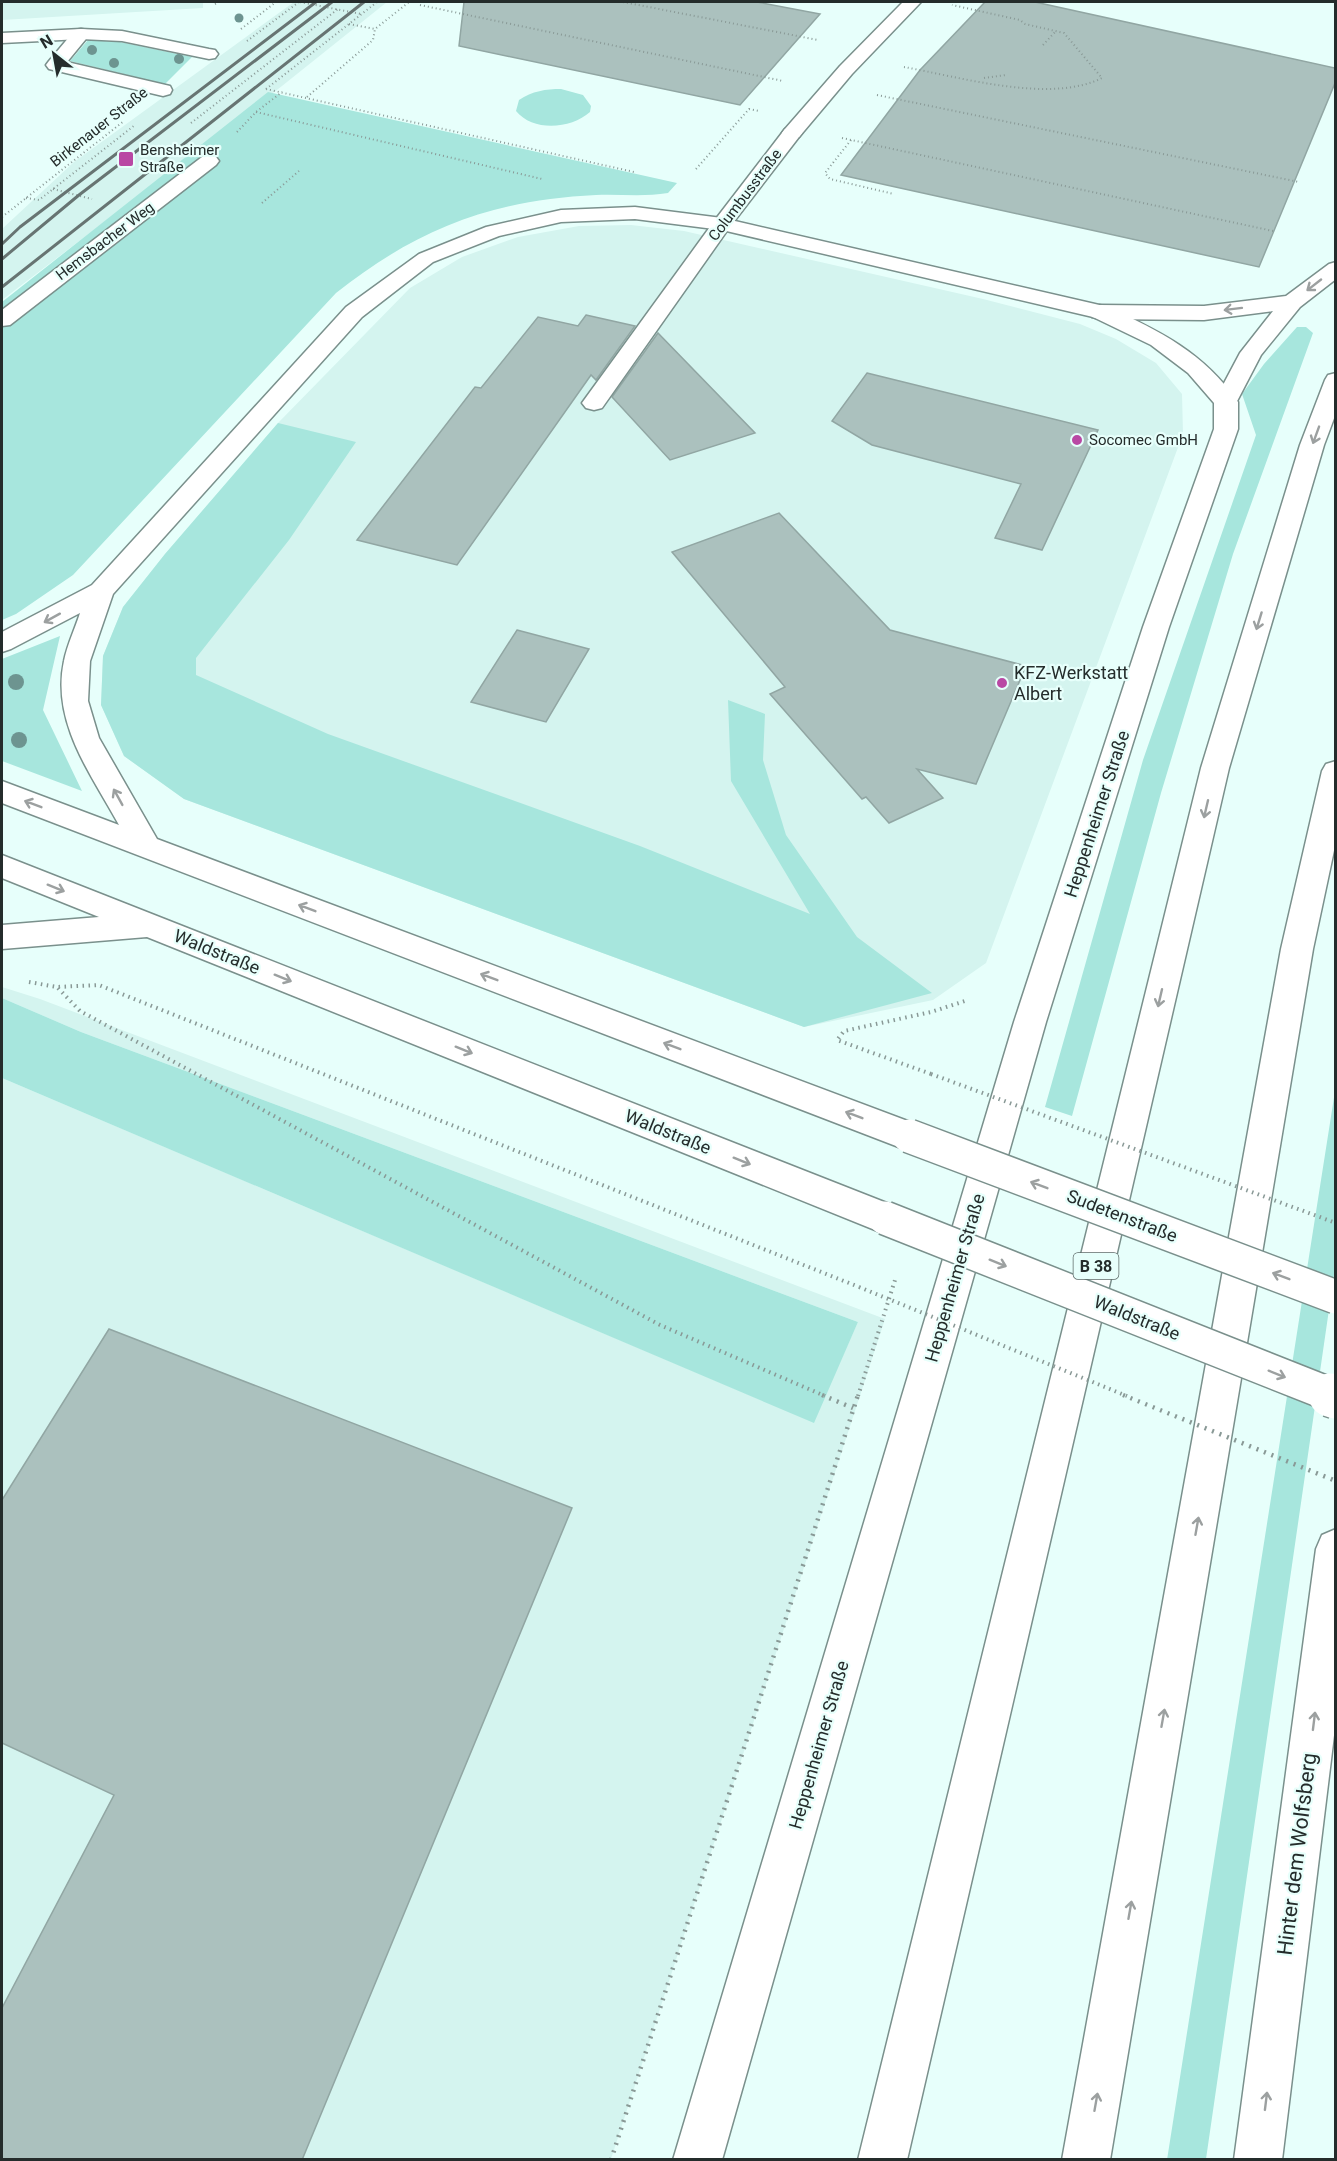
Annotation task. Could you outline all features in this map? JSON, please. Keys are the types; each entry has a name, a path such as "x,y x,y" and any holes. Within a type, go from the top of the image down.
{"main road":[{"name":"Columbusstraße","path":"594,403 722,224 794,131 862,53 912,2"},
{"path":"81,34 55,65 163,90"},
{"path":"2,38 81,34 122,36 209,54"},
{"name":"Hemsbacher Weg","path":"2,320 209,161"},
{"path":"2,643 101,591 354,312 426,258 493,231 561,216 635,213 722,224 1100,312 1159,340 1196,368 1226,402 1251,353 1292,302 1335,268"},
{"path":"1100,312 1204,313 1292,302"},
{"name":"B 38","path":"882,2160 1215,768 1312,445 1335,380"},
{"name":"Heppenheimer Straße","path":"697,2160 1027,1034 1156,627 1226,429 1226,402"},
{"path":"101,591 77,661 74,701 85,738 147,848"},
{"path":"1086,2160 1297,949 1335,771"},
{"path":"2,792 147,848"},
{"name":"Sudetenstraße","path":"147,848 1335,1297"},
{"name":"Waldstraße","path":"2,866 1335,1397"},
{"path":"2,937 150,925"},
{"name":"Hinter dem Wolfsberg","path":"1258,2160 1335,1549"}],"path":[{"path":"215,2 215,4 219,2"},
{"path":"275,20 299,2 361,14"},
{"path":"377,2 266,89 642,173"},
{"path":"306,98 373,40 375,29 409,2"},
{"path":"623,2 862,53 964,79 1006,75"},
{"path":"947,4 1020,20 1026,24 1064,33 1102,78 1088,85 1061,90 1030,89 980,78"},
{"path":"420,5 1299,183"},
{"path":"191,123 338,9"},
{"path":"348,24 375,29"},
{"path":"1042,45 1055,31"},
{"name":"Birkenauer Straße","path":"2,217 163,90"},
{"path":"209,161 256,112 282,92"},
{"path":"256,112 546,180"},
{"path":"794,131 850,140 1273,231"},
{"path":"850,140 825,173 830,179 894,194"},
{"path":"26,198 39,200 83,164"},
{"path":"262,203 299,171"},
{"path":"52,189 93,199"},
{"path":"24,982 57,987 99,985 859,1287 1335,1481"},
{"path":"57,987 80,1011 660,1325 853,1408 611,2160"},
{"path":"965,1001 931,1012 844,1031 837,1040 1335,1223"}],"shaded area":[{"path":"2,2 203,2 203,8 2,20"},
{"path":"294,2 387,2 282,86 2,300 2,229 74,162"},
{"path":"88,40 120,42 192,57 165,84 70,61"},
{"path":"561,89 583,95 591,106 590,112 573,122 552,126 532,122 523,118 516,111 519,100 529,94"},
{"path":"268,92 677,183 668,193 596,195 522,203 457,222 396,251 336,293 73,575 16,614 2,620 2,302"},
{"path":"631,225 684,231 983,299 1080,324 1116,339 1156,363 1182,394 1183,434 986,963 933,1000 804,1027 184,799 124,756 101,705 103,656 123,607 165,554 278,423 410,288 462,257 518,237 579,226"},
{"path":"1297,327 1306,327 1313,333 1233,554 1161,793 1072,1116 1045,1107 1143,760 1256,435 1242,394 1264,364"},
{"path":"278,423 356,442 289,540 196,658 196,675 328,734 640,846 810,914 731,781 728,700 765,714 763,760 786,835 857,937 932,993 804,1027 184,799 124,756 101,705 103,656 123,607 165,554"},
{"path":"60,636 43,710 82,791 2,761 2,659"},
{"path":"2,987 40,999 885,1319 611,2159 2,2159 2,1078 813,1422 858,1322 81,1032 2,998"},
{"path":"2,998 81,1032 858,1322 814,1423 2,1078"},
{"path":"1335,1091 1335,1268 1206,2159 1167,2160"}],"building":[{"path":"464,2 757,2 820,14 740,105 459,46"},
{"path":"985,2 1035,2 1335,68 1335,83 1259,267 841,175 920,70"},
{"path":"586,315 635,326 596,380 591,375 457,565 357,540 475,387 481,388 538,317 578,326"},
{"path":"658,333 755,433 670,460 612,397"},
{"path":"867,373 1098,430 1042,550 995,538 1021,484 872,445 832,421"},
{"path":"779,513 890,630 1026,666 976,784 917,769 943,798 889,823 866,797 862,799 770,694 785,687 672,552"},
{"path":"517,630 589,649 546,722 471,702"},
{"path":"109,1329 572,1508 302,2160 2,2160 2,2008 114,1795 2,1743 2,1500"}],"railway":[{"path":"2,244 20,227 316,2"},
{"path":"2,259 79,195 332,2"},
{"path":"2,287 364,2"}],"place":[{"name":"Bensheimer Straße","path":"126,159"},
{"name":"Socomec GmbH","path":"1077,440"},
{"name":"KFZ-Werkstatt Albert","path":"1002,683"}]}
